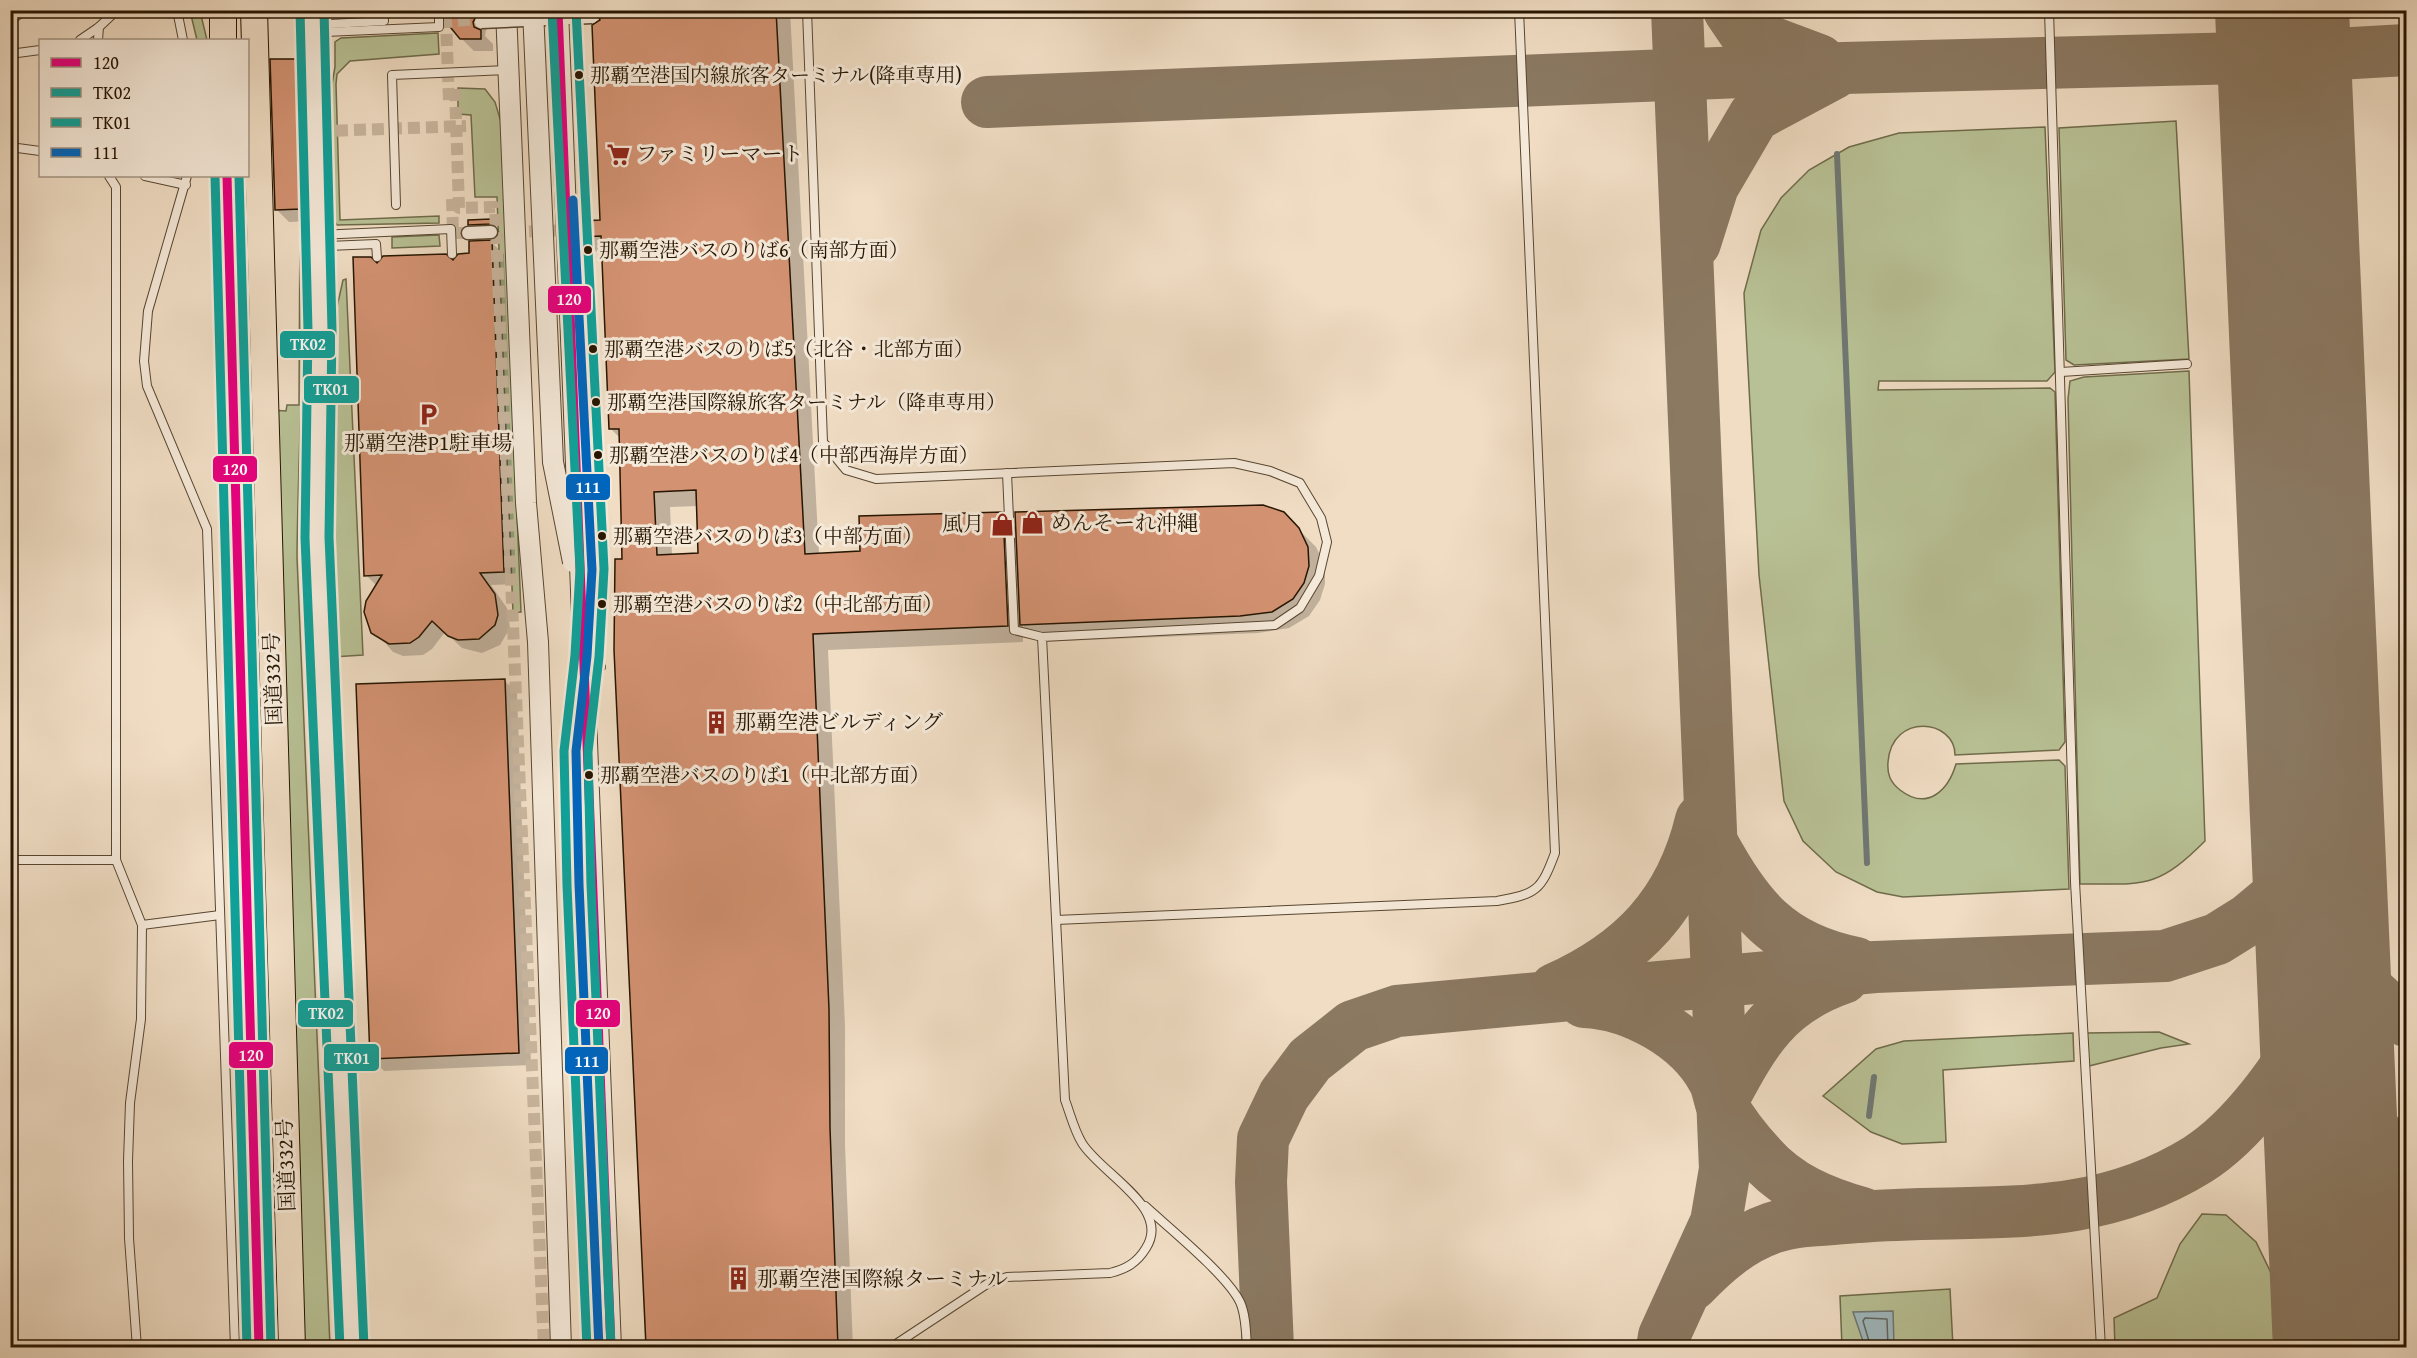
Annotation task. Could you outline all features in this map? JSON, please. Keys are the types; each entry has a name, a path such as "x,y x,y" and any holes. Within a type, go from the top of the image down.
{"highway":[{"path":"221,39 223,10"},
{"name":"国道332号","path":"254,10 292,1347"},
{"name":"国道332号","path":"227,177 259,1347"}],"street":[{"path":"211,10 221,39"},
{"path":"506,10 526,503 538,642 561,1347"},
{"path":"533,10 553,462 584,617"},
{"path":"558,10 584,617 611,1347"},
{"path":"564,10 592,570 594,662 576,763 599,1347"},
{"path":"481,22 592,17"},
{"path":"312,18 319,277 317,537 352,1347"},
{"path":"468,233 492,232"}],"lane":[{"path":"10,21 25,10"},
{"path":"81,39 117,10"},
{"path":"177,10 183,39"},
{"path":"312,18 384,21 383,10"},
{"path":"314,58 325,32 439,27 439,10"},
{"path":"807,10 824,442 846,470 876,479 1008,473 1234,463 1270,471 1300,483 1321,518 1327,542 1319,576 1300,608 1275,625 1042,637 1014,630 1008,473"},
{"path":"1056,920 1497,901 1528,895 1545,880 1555,853 1519,10"},
{"path":"2049,10 2074,882 2101,1347"},
{"path":"98,39 99,27"},
{"path":"10,54 39,50"},
{"path":"396,205 392,75 509,70"},
{"path":"10,147 39,151"},
{"path":"110,177 116,187 116,860 142,925 141,1018 130,1103 128,1161 129,1238 137,1347"},
{"path":"150,177 186,185"},
{"path":"188,177 148,310 144,361 147,386 207,529 235,1347"},
{"path":"318,235 450,230 452,254"},
{"path":"319,277 327,263 328,246 376,244 377,257"},
{"path":"2061,372 2187,364"},
{"path":"1042,637 1065,1100 1082,1143 1105,1170 1227,1283 1240,1302 1245,1321 1247,1347"},
{"path":"10,860 116,860"},
{"path":"142,925 220,915"},
{"path":"890,1347 990,1282 1007,1277 1110,1273 1124,1269 1139,1259 1150,1242 1152,1225 1142,1203"}],"green space":[{"path":"190,11 200,11 207,39 197,39"},
{"path":"438,33 439,54 350,61 337,74 336,84 340,220 439,216 439,223 337,225 333,219 328,107 335,67 335,42 341,38"},
{"path":"458,88 485,89 495,102 501,122 521,612 513,613 497,197 475,197 471,115 458,114"},
{"path":"2176,121 2189,359 2074,365 2066,360 2059,128"},
{"path":"2045,127 2055,372 2047,381 1879,381 1878,390 2050,388 2055,392 2065,742 2059,750 1955,755 1952,743 1945,734 1935,728 1923,726 1911,728 1900,735 1892,746 1888,766 1890,778 1894,784 1910,796 1919,799 1935,795 1942,790 1956,764 2059,760 2065,766 2069,889 1903,897 1877,892 1836,872 1803,841 1784,801 1759,575 1744,293 1761,230 1781,198 1809,170 1849,147 1899,133"},
{"path":"300,212 304,212 304,255 297,557 330,1347 302,1347 271,410 286,411 287,405 299,405"},
{"path":"239,229 275,1348 269,1347"},
{"path":"439,235 440,246 392,248 392,237"},
{"path":"346,279 363,655 333,657 328,527 333,325 343,280"},
{"path":"2189,371 2205,841 2189,857 2161,876 2135,883 2080,884 2068,399 2070,381 2084,377"},
{"path":"343,740 354,1003 345,975 337,776"},
{"path":"2159,1032 2189,1044 2161,1048 2089,1066 2086,1033"},
{"path":"2073,1033 2074,1061 1943,1070 1946,1142 1902,1144 1871,1132 1823,1096 1876,1049 1904,1041"},
{"path":"2202,1214 2226,1215 2256,1242 2274,1279 2277,1347 2115,1347 2114,1318 2157,1298 2180,1244"},
{"path":"2399,1266 2406,1266 2406,1347 2402,1347"},
{"path":"1950,1289 1953,1347 1842,1347 1840,1296"}],"water":[{"path":"1893,1311 1894,1347 1865,1347 1853,1312"}],"building":[{"path":"456,10 480,10 473,22 474,27 481,30 481,39 460,39 446,22"},
{"name":"那覇空港ビルディング","path":"597,10 776,10 805,554 860,551 859,516 1003,512 1008,626 813,634 829,1009 830,1128 838,1347 646,1347 614,650 615,559 622,559 619,429 609,429 601,236 579,237 578,221 600,220 592,25 600,20","holes":["696,490 698,553 657,555 654,492"]},
{"path":"270,59 298,59 302,209 275,210"},
{"path":"491,219 491,224 468,225 468,220"},
{"name":"那覇空港P1駐車場","path":"492,240 504,572 480,573 495,594 498,615 495,625 479,639 458,640 448,636 432,621 419,637 410,643 389,644 371,633 364,612 366,601 382,575 364,576 353,257 371,257 377,263 383,256 446,254 453,260 458,254 469,253 469,241"},
{"path":"1263,505 1284,512 1299,528 1308,547 1309,566 1304,583 1293,599 1272,612 1240,616 1020,625 1015,512"},
{"path":"505,679 519,1053 370,1059 356,684"}],"waterway":[{"path":"1837,154 1867,863"},
{"path":"1869,1116 1874,1077"}],"taxiway":[{"path":"1662,1348 1664,1336 1716,1222 1725,1169 1677,10"},
{"path":"1729,10 1744,32 1819,60"},
{"path":"987,102 1843,68 2284,57 2406,50"},
{"path":"1695,243 1713,186 1754,116 1834,73"},
{"path":"1268,1348 1261,1182 1263,1139 1284,1095 1310,1060 1353,1026 1397,1011 1875,967 2165,956 2217,939 2249,919 2273,899 2302,853 2316,817"},
{"path":"1555,989 1608,960 1650,923 1667,901 1681,877 1701,820"},
{"path":"1711,841 1738,886 1768,921 1805,947 1856,963"},
{"path":"2322,935 2360,982 2406,1021"},
{"path":"1721,1103 1744,1061 1768,1027 1799,999 1843,978"},
{"path":"1584,1002 1622,1009 1658,1025 1675,1036 1703,1063 1715,1082 1721,1102 1730,1118 1771,1167 1806,1192 1862,1213"},
{"path":"1692,1285 1719,1259 1749,1238 1782,1225 1804,1221 1903,1214 2032,1210 2073,1205 2115,1196 2156,1182 2197,1160 2235,1129 2268,1090 2325,1008"},
{"path":"2328,1073 2343,1097 2361,1119 2382,1138 2406,1154"}],"runway":[{"path":"2282,10 2340,1348"}],"tunnel":[{"path":"449,100 446,22 484,18"},
{"path":"455,89 459,208 495,207 544,1348"},
{"path":"300,132 466,126"},
{"path":"452,199 453,233 468,233"},
{"path":"511,232 601,229"}],"transit line":[{"name":"TK02","path":"300,10 308,330 305,538 340,1348"},
{"name":"TK01","path":"324,10 332,330 329,537 364,1347"},
{"name":"120","path":"558,10 611,1348"},
{"name":"TK01","path":"576,10 604,569 599,657 588,752 591,884 611,1347"},
{"name":"TK02","path":"552,11 580,570 575,655 564,751 567,885 587,1348"},
{"name":"TK02","path":"215,177 247,1348"},
{"name":"120","path":"227,177 259,1348"},
{"name":"TK01","path":"239,177 271,1348"},
{"name":"111","path":"573,200 592,570 587,656 576,751 579,884 599,1348"}],"place":[{"name":"那覇空港国内線旅客ターミナル(降車専用)","path":"579,75"},
{"name":"ファミリーマート","path":"618,154"},
{"name":"那覇空港バスのりば6（南部方面）","path":"588,250"},
{"name":"那覇空港バスのりば5（北谷・北部方面）","path":"593,349"},
{"name":"那覇空港国際線旅客ターミナル（降車専用）","path":"596,402"},
{"name":"那覇空港P1駐車場","path":"428,415"},
{"name":"那覇空港バスのりば4（中部西海岸方面）","path":"598,455"},
{"name":"めんそーれ沖縄","path":"1033,523"},
{"name":"風月","path":"1002,524"},
{"name":"那覇空港バスのりば3（中部方面）","path":"602,536"},
{"name":"那覇空港バスのりば2（中北部方面）","path":"602,604"},
{"name":"那覇空港ビルディング","path":"717,722"},
{"name":"那覇空港バスのりば1（中北部方面）","path":"589,775"},
{"name":"那覇空港国際線ターミナル","path":"739,1279"}]}
